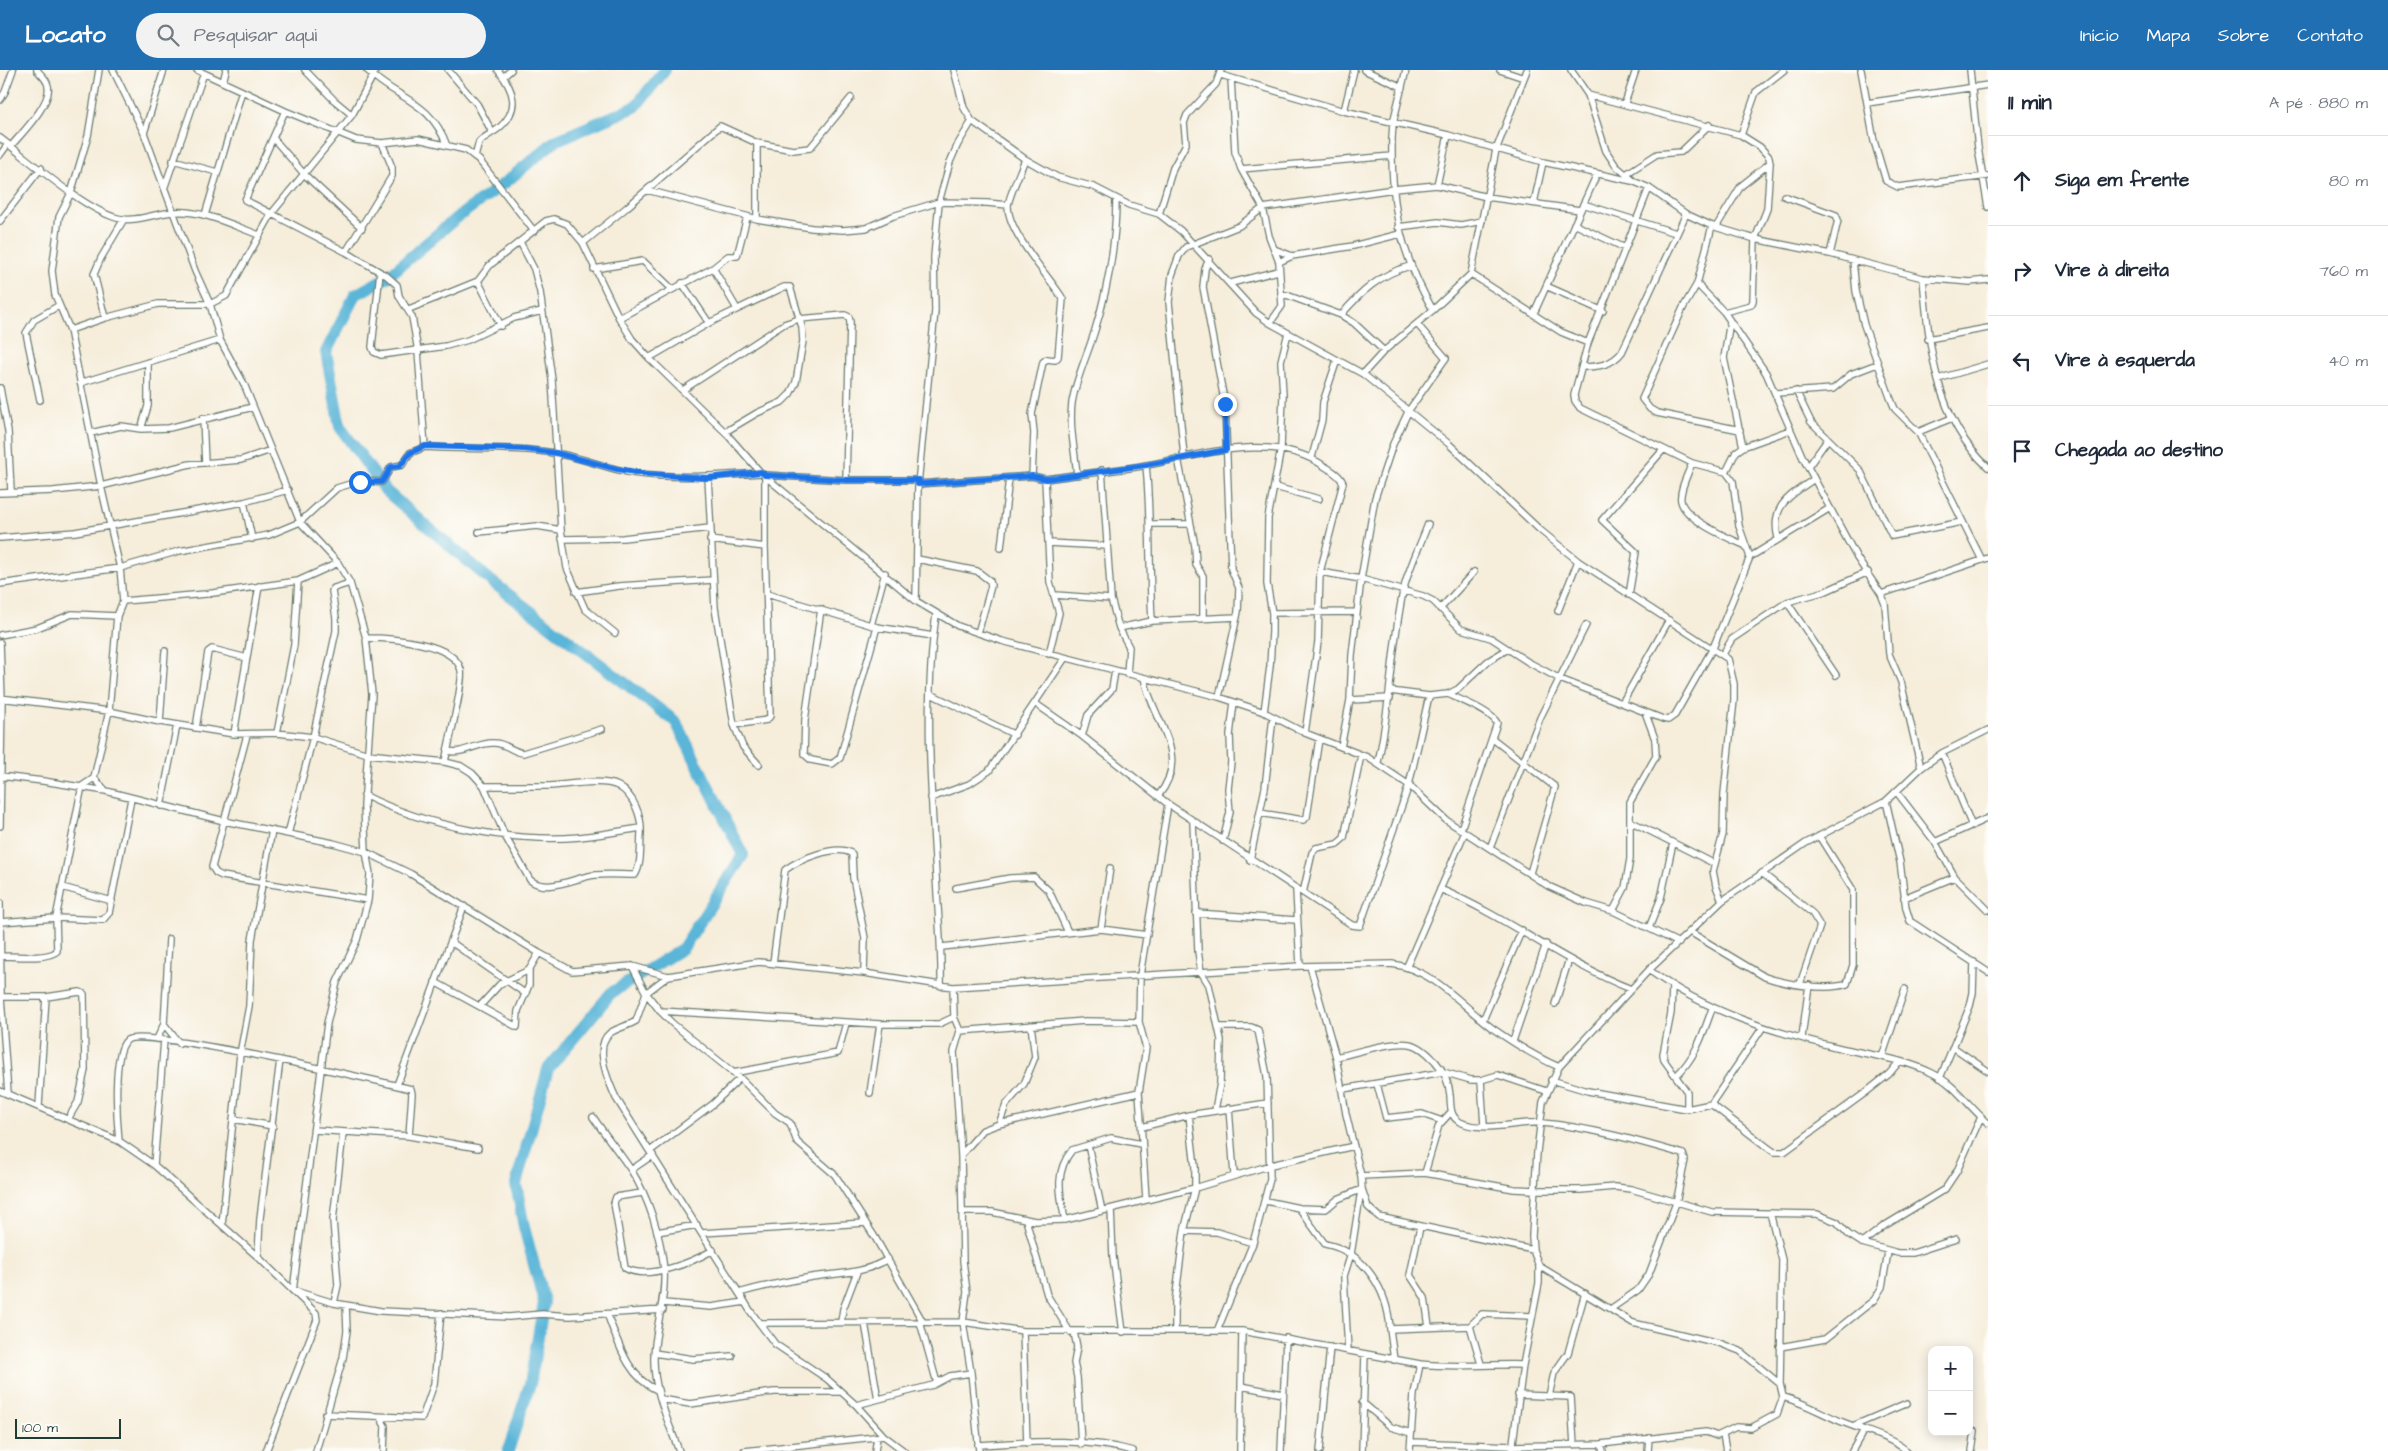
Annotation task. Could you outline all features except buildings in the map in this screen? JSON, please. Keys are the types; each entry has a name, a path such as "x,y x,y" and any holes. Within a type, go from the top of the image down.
{"street":[{"path":"0,100 6,92 12,70"},
{"path":"0,155 43,106 47,97 49,88 46,80 37,70"},
{"path":"1,956 53,955 56,951 56,918 82,786 94,778 109,711 117,616 123,601 120,568 101,486 70,330 58,306 52,271 56,229 59,217 71,193 88,136 99,70"},
{"path":"113,70 144,133 195,271 210,304 220,340 244,384 300,522 338,563 350,583 366,638 372,694 364,795 366,852 370,874 368,900 357,940 331,1002 320,1068 293,1291"},
{"path":"144,133 164,70"},
{"path":"197,70 285,112 338,134 382,143 418,139 466,150 475,157 534,231"},
{"path":"223,82 226,70"},
{"path":"305,70 334,100 352,115"},
{"path":"367,70 414,102 435,121 442,130 447,146"},
{"path":"448,70 477,104 492,132"},
{"path":"475,157 479,142 510,117 513,108 514,101 498,70"},
{"path":"503,77 511,70"},
{"path":"954,70 964,108 972,121 1026,158 1057,176 1094,187 1116,199 1159,214 1209,259 1252,309 1270,323 1363,374 1449,444 1540,530 1578,561 1723,654 1731,666 1734,700 1724,794 1723,834 1715,864 1714,879 1722,901"},
{"path":"1344,111 1354,70"},
{"path":"1364,70 1402,88"},
{"path":"1406,70 1393,123 1392,156 1398,227 1410,266 1433,310"},
{"path":"1500,70 1524,78"},
{"path":"1363,374 1384,350 1417,324 1471,274 1496,150 1527,70"},
{"path":"1570,70 1588,95 1606,151 1616,166 1635,182"},
{"path":"1625,103 1636,70"},
{"path":"1741,135 1756,92 1784,70"},
{"path":"1861,70 1883,174 1891,185 1898,188 1985,177"},
{"path":"1970,70 1988,207"},
{"path":"70,330 105,318 163,304 210,304 222,299 230,290 258,235 272,213 305,175 352,115 374,73"},
{"path":"1159,214 1173,168 1186,144 1184,123 1187,115 1216,84 1221,73 1231,78 1344,111 1448,135 1543,162 1635,182 1649,188 1686,214 1714,227 1755,239 1830,254 1923,278 1970,282 1988,280"},
{"path":"165,186 204,74"},
{"path":"1231,78 1234,144 1241,169 1263,208 1279,262 1278,270 1282,306 1270,323"},
{"path":"1867,103 1972,89 1988,85"},
{"path":"205,215 242,91"},
{"path":"1588,95 1625,103 1741,135 1760,147 1769,157 1767,209 1755,239 1753,301 1751,305 1724,312"},
{"path":"583,243 720,126 757,143 793,150 810,148 852,98"},
{"path":"285,112 245,200 346,252 380,272 397,285 401,300 409,309 418,351 425,446"},
{"path":"916,601 918,482 935,311 934,257 939,202 950,162 972,121"},
{"path":"1626,174 1657,154 1681,152 1709,125"},
{"path":"1437,185 1448,135"},
{"path":"0,138 71,193 98,210 124,218 174,212 205,215 258,235"},
{"path":"273,138 305,175 362,228"},
{"path":"346,252 392,176 392,167 382,143"},
{"path":"757,143 757,219"},
{"path":"1241,169 1392,156"},
{"path":"1026,158 1008,206 1015,226 1033,260 1063,299 1058,357 1055,360 1047,359 1043,362 1032,414 1034,433 1032,476"},
{"path":"173,160 218,172"},
{"path":"1534,203 1543,162"},
{"path":"1740,430 1656,413 1642,399 1670,343 1683,308 1697,284 1714,227 1741,186 1770,163"},
{"path":"0,221 41,168"},
{"path":"1534,313 1597,174"},
{"path":"1203,619 1204,576 1196,565 1181,457 1169,302 1172,275 1179,256 1186,247 1240,226 1263,208 1394,189 1437,185 1487,197 1582,207 1635,220 1676,233"},
{"path":"1649,188 1635,220 1603,311 1588,344 1574,395 1575,402 1580,408 1692,464 1726,472 1733,481 1736,512 1744,545 1750,557"},
{"path":"647,190 757,219 812,228 856,230 939,202 987,203 1008,206"},
{"path":"1784,196 1836,215 1838,220 1830,254"},
{"path":"1077,475 1072,434 1072,402 1096,330 1108,275 1114,243 1116,199"},
{"path":"1582,367 1604,365 1613,361 1622,352 1686,214"},
{"path":"620,318 671,288 713,268 728,256 737,256 747,217"},
{"path":"105,318 94,274 124,218"},
{"path":"409,309 478,281 490,265 546,221 554,219 567,224 583,243 594,269 632,339 649,358 725,432 763,474 916,601 936,615 978,633 1049,654 1219,697 1264,712 1305,733 1378,762 1409,785 1446,820 1560,893 1613,911 1679,943"},
{"path":"1398,227 1438,222 1461,225 1482,221"},
{"path":"1574,224 1625,248"},
{"path":"1279,262 1292,256 1344,248 1400,234"},
{"path":"520,242 534,269 540,292 552,380 553,428 561,530 567,568 585,609 615,633"},
{"path":"1274,249 1292,256"},
{"path":"1209,259 1205,269 1203,287 1225,404 1231,569 1239,588 1237,618 1219,697"},
{"path":"594,269 643,261 671,288"},
{"path":"1853,261 1859,306 1877,364 1895,409 1918,432 1962,522 1985,559 1881,594"},
{"path":"1341,315 1358,296 1375,282 1390,272 1410,266"},
{"path":"713,268 737,309"},
{"path":"1231,283 1278,270"},
{"path":"380,272 378,305 373,329 374,352 381,356 453,344 501,326 514,318 542,311"},
{"path":"1471,274 1561,332 1588,344"},
{"path":"1923,278 1928,339 1943,401 1970,450 1988,467"},
{"path":"478,281 501,326"},
{"path":"682,283 709,322"},
{"path":"1697,284 1724,312 1766,372 1790,430 1808,467 1857,558 1881,594 1885,604 1889,654 1903,690 1922,768"},
{"path":"649,358 709,322 788,286 790,287 804,341 796,382 790,394 782,402 751,416 725,432"},
{"path":"1546,286 1603,311"},
{"path":"1281,293 1341,315 1354,323 1384,350"},
{"path":"40,400 26,333 34,320 58,306"},
{"path":"683,390 784,324 799,319 840,314 849,317 846,480"},
{"path":"1730,321 1724,358 1743,447"},
{"path":"1341,747 1350,700 1352,654 1361,579 1375,498 1393,444 1408,410 1446,358 1417,324"},
{"path":"1928,339 1988,328"},
{"path":"1264,712 1270,666 1272,613 1268,584 1268,518 1281,448 1283,395 1281,361 1288,333"},
{"path":"80,383 220,340"},
{"path":"1312,457 1322,420 1323,402 1337,360"},
{"path":"141,429 148,406 148,362"},
{"path":"1776,393 1833,389 1851,374 1877,364"},
{"path":"1938,379 1988,364"},
{"path":"0,388 8,430 11,491"},
{"path":"1796,391 1811,422 1860,470 1892,536 1962,522"},
{"path":"91,432 121,426 141,429 169,428 253,407"},
{"path":"203,418 205,463"},
{"path":"1918,432 1952,418"},
{"path":"1726,472 1736,452 1743,447 1790,430"},
{"path":"1808,467 1828,439"},
{"path":"0,584 120,568 180,551 252,539 282,531 300,522 337,488 360,482 382,482 391,467 400,466 410,453 425,446 524,449 556,453 632,472 708,478 763,474 846,480 918,482 1032,476 1046,479 1146,465 1226,450 1281,448 1312,457 1342,478 1343,483 1320,572 1318,642 1305,733"},
{"path":"0,493 11,491 53,491 101,486 205,463 241,460 271,450"},
{"path":"1629,595 1636,552 1602,520 1663,450"},
{"path":"1692,464 1681,498 1684,508 1710,529 1744,545"},
{"path":"1146,465 1151,524 1149,568 1152,621"},
{"path":"1102,470 1111,599 1119,628 1129,647 1127,674"},
{"path":"734,724 767,720 770,716 763,474"},
{"path":"708,478 713,580 734,724 743,747 759,765"},
{"path":"1001,548 1009,478"},
{"path":"1778,538 1775,525 1778,510 1791,495 1814,478"},
{"path":"1046,479 1050,582 1055,595 1059,622 1049,654"},
{"path":"1275,488 1319,499"},
{"path":"0,538 66,533 244,502 288,490"},
{"path":"244,502 252,539"},
{"path":"1320,572 1361,579 1423,596 1440,609 1460,629 1491,638 1560,679 1663,719 1671,718 1713,648 1750,557 1778,538 1830,508"},
{"path":"1151,524 1190,524"},
{"path":"1378,762 1390,698 1391,668 1403,590 1428,524"},
{"path":"479,532 537,526 561,530"},
{"path":"562,539 623,538 710,528"},
{"path":"710,540 765,547"},
{"path":"1048,543 1108,546"},
{"path":"916,559 977,571 990,581 991,586 978,633"},
{"path":"1558,611 1578,561"},
{"path":"123,601 206,594 298,581 338,563"},
{"path":"1440,609 1474,572"},
{"path":"1723,654 1732,639 1786,602 1826,592 1868,572"},
{"path":"821,609 805,720 804,754 810,760 832,764 840,758 874,626 885,574"},
{"path":"576,592 620,586 713,580"},
{"path":"277,733 294,645 298,581"},
{"path":"288,834 313,737 336,631 332,591 334,588 350,583"},
{"path":"234,734 260,586"},
{"path":"766,594 874,626 932,636"},
{"path":"1055,595 1111,599"},
{"path":"1786,602 1836,674"},
{"path":"1272,613 1318,614 1357,612"},
{"path":"0,635 37,628 72,614 117,616"},
{"path":"936,615 932,636 931,798 942,947 941,986"},
{"path":"1119,628 1152,621 1237,618"},
{"path":"1622,703 1669,620"},
{"path":"1490,848 1540,718 1586,625"},
{"path":"366,638 399,639 423,644 454,658 459,665 461,679 445,762"},
{"path":"0,643 0,826"},
{"path":"1390,691 1429,696 1448,694 1458,689 1488,660 1508,649"},
{"path":"196,728 206,658 209,650 248,658"},
{"path":"160,722 165,651"},
{"path":"931,798 969,784 989,771 1036,704 1065,658"},
{"path":"1082,736 1088,716 1112,689 1115,671"},
{"path":"1144,678 1148,696 1168,740 1173,759 1168,784 1158,796"},
{"path":"931,694 1015,735"},
{"path":"1407,966 1463,831 1497,723 1495,719 1448,694"},
{"path":"1036,704 1082,736 1168,804 1250,860 1352,925 1362,924 1409,785 1429,696"},
{"path":"1,698 109,711 160,722 234,734 277,733 313,737 368,754 445,762 461,766 472,773 484,786 506,836 530,880 541,886 558,884 593,875 635,875 641,828 638,813 627,793 618,786 597,782 550,786 484,786"},
{"path":"1350,700 1390,698"},
{"path":"1223,841 1230,812 1228,789 1232,762 1230,735 1234,702"},
{"path":"1613,911 1625,888 1630,859 1630,802 1654,763 1656,756 1655,739 1645,712"},
{"path":"1250,860 1260,813 1274,717"},
{"path":"161,806 177,725"},
{"path":"447,751 459,752 490,743 503,744 512,751 523,754 602,729"},
{"path":"1512,1449 1523,1365 1538,1294 1539,1266 1533,1250 1534,1190 1540,1123 1546,1091 1559,1067 1649,970 1722,901 1819,836 1886,801 1922,768 1942,753 1988,730"},
{"path":"247,735 212,867 216,873 222,876 262,881 368,900"},
{"path":"1260,813 1296,820 1303,820 1307,817 1320,739"},
{"path":"1493,739 1555,787 1530,874"},
{"path":"1942,753 1972,826"},
{"path":"1303,893 1312,853 1316,848 1337,844 1344,838 1361,755"},
{"path":"0,776 82,786 224,821 333,843 366,852 411,874 539,953 572,970 632,966 668,976 746,963 774,963 864,973 953,987 1300,966 1373,963 1407,966 1421,972 1443,987 1483,1020 1513,1041 1559,1067"},
{"path":"94,778 106,791"},
{"path":"1896,791 1935,842 1956,876 1988,910"},
{"path":"364,795 413,816 506,836 579,837 641,828"},
{"path":"0,922 56,918 103,920 109,913 112,901 131,799"},
{"path":"1886,801 1900,862 1904,898 1910,921 1988,972"},
{"path":"1146,1199 1139,1092 1146,1048 1139,1022 1140,975 1168,804"},
{"path":"1935,842 1988,818"},
{"path":"1193,821 1196,913 1201,972 1209,985 1219,1027 1221,1065 1215,1110"},
{"path":"1630,821 1715,864"},
{"path":"222,1224 240,1054 249,1006 252,940 272,830"},
{"path":"1690,932 1765,977 1778,982 1841,986 1847,984 1853,965 1853,890 1845,874 1819,836"},
{"path":"1650,928 1663,892 1673,843"},
{"path":"774,963 782,879 785,870 808,858 826,852 846,851 852,854 853,858 853,878 865,938 864,973"},
{"path":"1101,929 1110,868"},
{"path":"1762,873 1812,914 1820,926 1800,984"},
{"path":"1904,898 1956,876"},
{"path":"956,888 1010,878 1034,877 1048,891 1068,932"},
{"path":"62,887 112,901"},
{"path":"1440,889 1467,900 1522,930 1569,959 1631,989"},
{"path":"1296,890 1296,920 1300,966"},
{"path":"0,903 1,997 8,1094"},
{"path":"397,1086 464,906"},
{"path":"1196,913 1296,920"},
{"path":"942,947 1101,929 1147,935"},
{"path":"1483,1020 1522,930"},
{"path":"157,1039 164,1024 169,939"},
{"path":"451,942 509,980 526,994"},
{"path":"1513,1041 1546,944"},
{"path":"435,982 517,1028 518,1011 526,994 530,970 539,953"},
{"path":"1555,1004 1569,959"},
{"path":"1940,1078 1970,1006 1973,993 1974,962"},
{"path":"632,966 646,993 660,1011 673,1024 740,1078 775,1113 790,1123 794,1138 835,1175 888,1259 922,1322 937,1383"},
{"path":"1310,966 1336,1057 1346,1114 1361,1176 1362,1189 1351,1254 1343,1282 1348,1351"},
{"path":"480,1006 494,989 530,970"},
{"path":"1649,970 1672,987 1712,1009 1763,1027 1882,1057 1932,1073 1949,1084 1988,1123"},
{"path":"668,976 646,993 636,1021 611,1032 606,1038 603,1046 605,1070 613,1091 739,1293 775,1344 826,1379 856,1405 881,1436 904,1451"},
{"path":"1802,1037 1809,985"},
{"path":"953,987 954,1017 960,1031 954,1052 961,1155 963,1261 967,1292 962,1322 971,1374 979,1448 1027,1442 1079,1444 1132,1451"},
{"path":"1672,987 1671,1013 1663,1054 1664,1060 1688,1092 1687,1109"},
{"path":"1882,1057 1905,989"},
{"path":"1,997 46,997 80,992 84,994 86,999 83,1085 78,1102 68,1120"},
{"path":"39,1106 46,997"},
{"path":"1676,1076 1694,1054 1712,1009"},
{"path":"660,1011 880,1024 939,1024 954,1017"},
{"path":"960,1031 1085,1021 1139,1022"},
{"path":"733,1073 838,1053 846,1023"},
{"path":"164,1024 179,1043"},
{"path":"870,1093 880,1024"},
{"path":"999,1124 1010,1098 1024,1084 1035,1056 1031,1025"},
{"path":"1217,1331 1254,1242 1266,1201 1272,1165 1267,1076 1258,1030 1252,1027 1219,1027"},
{"path":"1551,1080 1588,1091 1687,1109 1711,1104 1763,1027"},
{"path":"119,1141 118,1082 120,1050 127,1040 133,1038 164,1040 280,1060 412,1091 409,1136"},
{"path":"154,1165 164,1040"},
{"path":"1336,1057 1396,1044 1414,1045 1425,1051 1443,1072 1449,1085 1451,1112 1459,1121 1484,1125 1540,1123 1583,1129 1683,1154 1685,1160 1676,1203 1646,1281 1638,1290 1612,1308"},
{"path":"1952,1047 1988,1071"},
{"path":"258,1257 260,1218 280,1060"},
{"path":"1711,1104 1774,1152 1784,1152 1889,1074 1899,1062"},
{"path":"1343,1089 1443,1072 1465,1079 1482,1080 1498,1075 1546,1091"},
{"path":"631,1170 713,1104 740,1078"},
{"path":"1482,1080 1484,1125"},
{"path":"1377,1084 1386,1118 1422,1114 1442,1121"},
{"path":"0,1090 119,1141 154,1165 222,1224 316,1313 317,1320 266,1451"},
{"path":"961,1155 983,1130 999,1124 1139,1092"},
{"path":"1142,1127 1215,1110 1268,1103"},
{"path":"1229,1108 1234,1175"},
{"path":"1425,1173 1431,1147 1442,1121 1451,1112"},
{"path":"1175,1331 1175,1302 1184,1231 1195,1188 1189,1115"},
{"path":"593,1117 631,1170 657,1232 664,1270 663,1310 654,1352 656,1390"},
{"path":"1862,1243 1884,1226 1945,1188 1957,1171 1981,1117"},
{"path":"233,1119 272,1126"},
{"path":"314,1130 343,1134 409,1136 478,1148"},
{"path":"334,1303 338,1285 333,1220 343,1134"},
{"path":"1065,1220 1058,1184 1061,1168 1072,1150 1116,1138 1141,1144"},
{"path":"1088,1145 1102,1211"},
{"path":"962,1212 1004,1214 1026,1220 1065,1220 1195,1188 1272,1165 1354,1146"},
{"path":"1361,1176 1425,1173 1514,1189 1534,1190 1580,1190 1615,1187 1631,1189 1676,1203 1718,1213 1809,1213 1827,1216 1862,1243 1888,1252 1914,1253 1956,1238"},
{"path":"1266,1201 1299,1208 1326,1209 1338,1199 1362,1189"},
{"path":"1362,1189 1368,1207 1379,1217 1533,1250"},
{"path":"642,1193 616,1197 614,1203 623,1264 630,1271 664,1270 696,1260 713,1250"},
{"path":"1299,1208 1325,1244 1337,1246 1351,1254 1376,1282 1388,1309 1394,1360"},
{"path":"1111,1209 1113,1257 1123,1332"},
{"path":"1411,1442 1512,1449 1566,1448 1574,1444 1601,1444 1706,1432 1717,1436 1736,1427 1751,1428 1774,1417 1779,1411 1783,1397 1780,1384 1782,1253 1770,1213"},
{"path":"1026,1220 1048,1295 1072,1332 1076,1347 1074,1363 1078,1392 1079,1444 1073,1451"},
{"path":"702,1233 865,1222"},
{"path":"657,1232 697,1225"},
{"path":"1420,1227 1410,1275 1413,1283 1425,1298 1429,1327"},
{"path":"1184,1231 1217,1232 1254,1242"},
{"path":"1780,1347 1825,1339 1874,1300 1882,1287 1888,1252"},
{"path":"739,1293 778,1283 858,1272 876,1266 888,1259"},
{"path":"1539,1266 1612,1308 1624,1318 1642,1326 1720,1343 1740,1351 1780,1384"},
{"path":"841,1322 843,1308 858,1272"},
{"path":"293,1291 346,1306 381,1311 509,1317 663,1310"},
{"path":"1549,1396 1554,1373 1568,1353 1585,1293"},
{"path":"663,1303 711,1307 745,1302"},
{"path":"316,1451 346,1345 346,1306"},
{"path":"326,1414 393,1418 420,1418 424,1416 434,1384 441,1313"},
{"path":"607,1314 627,1361 642,1382 656,1390 661,1398 679,1451"},
{"path":"1390,1329 1470,1326 1482,1314 1532,1316"},
{"path":"759,1323 841,1322 864,1324 962,1322 1023,1331 1242,1331 1420,1364 1444,1366 1481,1364 1523,1365"},
{"path":"864,1324 878,1399"},
{"path":"1470,1326 1481,1364"},
{"path":"1023,1331 1027,1442"},
{"path":"1240,1451 1242,1331"},
{"path":"1281,1451 1286,1338"},
{"path":"1320,1451 1330,1347"},
{"path":"654,1352 693,1358 732,1356"},
{"path":"1362,1451 1362,1402 1365,1354"},
{"path":"1410,1451 1420,1364"},
{"path":"856,1405 937,1383 945,1378 971,1374"},
{"path":"1241,1386 1283,1394"},
{"path":"661,1398 690,1404 774,1392 841,1392"},
{"path":"1518,1395 1568,1396 1572,1399 1574,1444"},
{"path":"1783,1397 1892,1442 1906,1451"},
{"path":"1362,1402 1391,1427 1411,1433"},
{"path":"1853,1426 1908,1403"},
{"path":"380,1417 385,1426 384,1451"},
{"path":"385,1426 393,1418"},
{"path":"1852,1451 1864,1430"},
{"path":"1972,1451 1976,1431"},
{"path":"1723,1434 1726,1451"},
{"path":"744,1451 881,1436"},
{"path":"875,1451 881,1436"},
{"path":"1648,1438 1648,1451"},
{"path":"1601,1444 1604,1451"}],"waterway":[{"path":"508,1451 530,1384 544,1302 524,1227 516,1184 548,1069 611,993 683,948 743,855 676,722 491,581 386,491 340,427 326,352 355,295 386,278 455,219 506,182 555,141 635,107 665,70"}],"route":[{"path":"360,482 382,482 391,467 402,465 410,453 425,446 524,449 556,453 632,472 708,478 761,472 765,475 846,480 919,480 918,484 1032,476 1046,479 1146,465 1184,456 1226,450 1225,404"}]}
